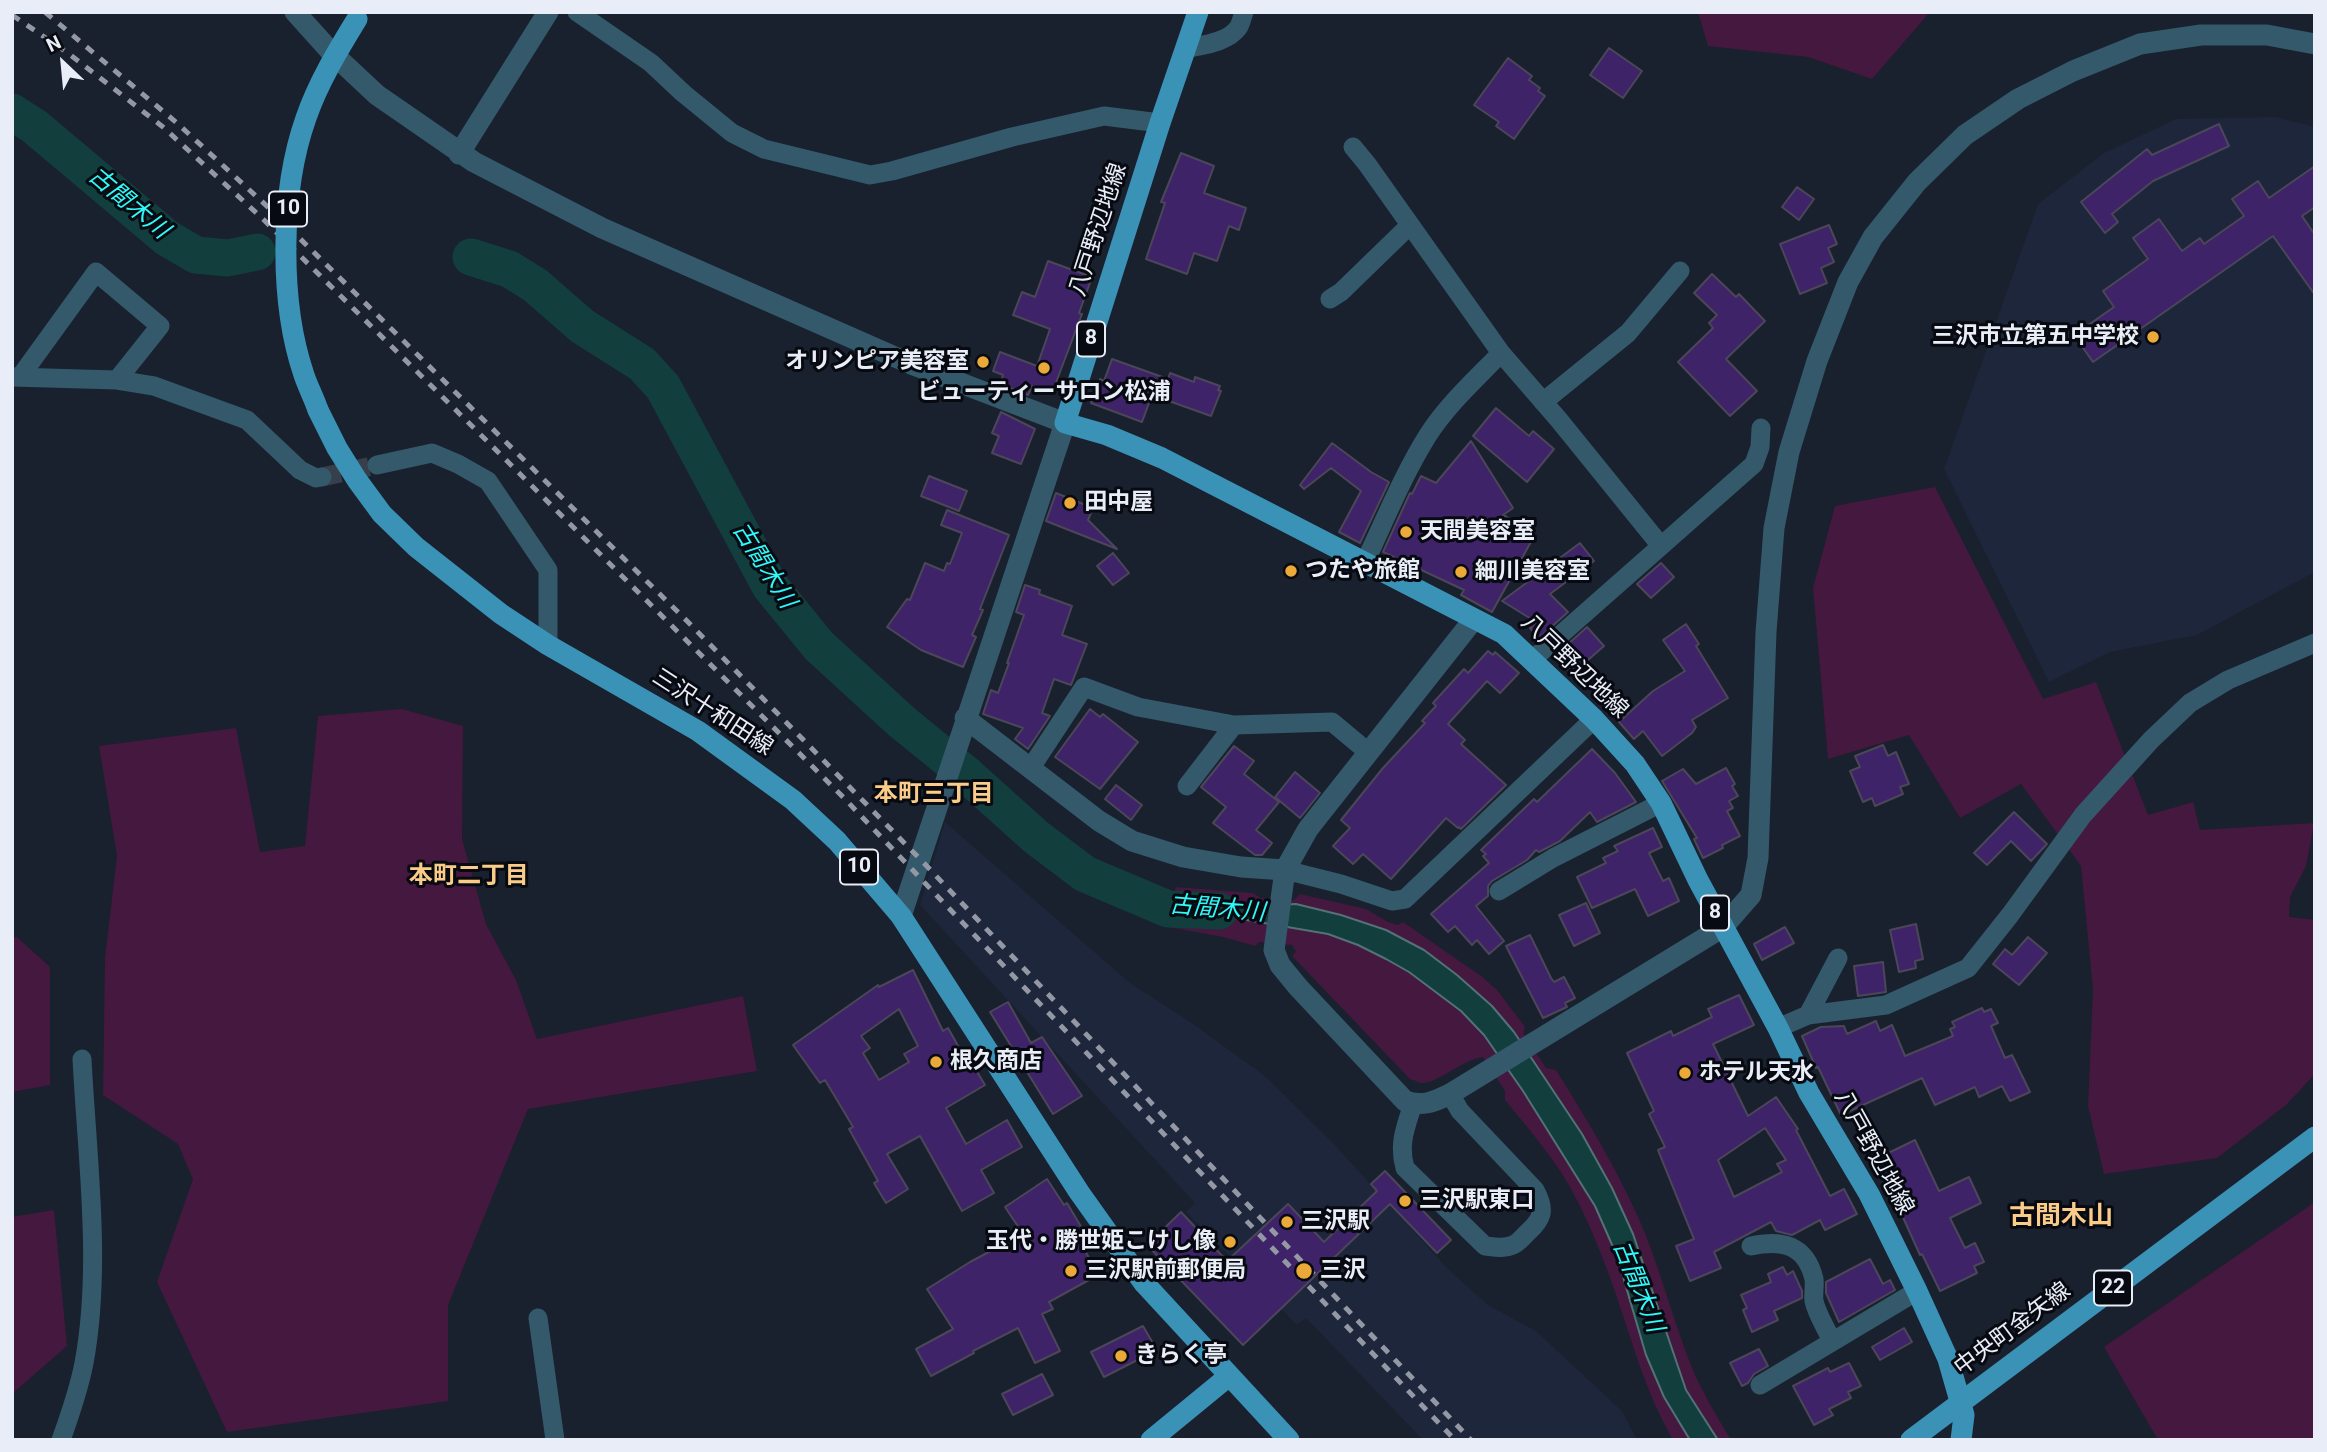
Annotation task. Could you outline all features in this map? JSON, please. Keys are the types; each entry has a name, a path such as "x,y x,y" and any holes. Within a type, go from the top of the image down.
{"main road":[{"name":"八戸野辺地線","path":"1198,12 1065,423 1107,435 1163,458 1504,634 1594,719 1635,764 1661,803 1809,1093 1869,1194 1917,1291 1948,1359 1964,1415 1961,1440"},
{"name":"三沢十和田線","path":"360,15 322,81 306,117 294,159 288,206 286,247 294,335 304,375 337,448 382,514 452,577 548,645 698,731 793,800 837,841 901,916 1079,1192 1143,1282 1289,1440"},
{"name":"中央町金矢線","path":"1911,1440 2315,1137"},
{"path":"1151,1440 1229,1376"}],"street":[{"path":"295,12 331,52 377,95 460,154 615,233 911,364 1065,423 901,916"},
{"path":"460,154 548,12"},
{"path":"577,12 651,63 732,133 764,149 870,175 1012,137 1104,116 1160,123"},
{"path":"1185,50 1230,35 1239,28 1244,12"},
{"path":"1474,619 1308,829 1284,877 1274,950 1280,965 1297,986 1405,1101 1413,1104 1429,1104 1450,1094 1723,928 1751,895 1759,858 1767,619 1774,528 1789,452 1817,361 1849,282 1873,237 1917,181 1965,135 2018,100 2073,71 2140,44 2201,34 2267,34 2315,44"},
{"path":"1353,147 1501,353 1661,546"},
{"path":"1330,299 1341,292 1410,225"},
{"path":"1543,402 1628,333 1680,271"},
{"path":"16,377 96,272 160,326 117,380"},
{"path":"1365,562 1397,493 1428,436 1446,411 1501,353"},
{"path":"16,377 117,380 154,386 247,420 300,470 316,478 322,477"},
{"path":"1533,659 1754,464 1760,447 1761,428"},
{"path":"377,465 432,453 488,481 548,570 548,645"},
{"path":"1778,1028 1808,1016 1886,1005 1968,968 2083,815 2151,740 2190,703 2228,680 2315,643"},
{"path":"1030,769 1084,687 1138,707 1234,725 1332,722 1368,752"},
{"path":"963,724 1030,769 1099,821 1132,841 1183,857 1284,877 1341,884 1391,901 1405,899 1594,719"},
{"path":"1187,786 1234,725"},
{"path":"1499,891 1553,858 1661,803"},
{"path":"1808,1016 1838,958"},
{"path":"61,1440 81,1376 89,1327 93,1261 82,1059"},
{"path":"1413,1104 1402,1139 1401,1153 1405,1168 1485,1246 1500,1248 1516,1244 1535,1226 1542,1215 1542,1202 1535,1190 1460,1111 1450,1094"},
{"path":"1751,1246 1770,1242 1799,1250 1809,1263 1815,1282 1815,1302 1832,1342"},
{"path":"1760,1385 1917,1291"},
{"path":"538,1318 555,1440"}],"shaded area":[{"path":"1698,12 1930,12 1872,79 1808,57 1708,46"},
{"name":"三沢市立第五中学校","path":"2276,117 2315,127 2315,572 2197,635 2110,652 2049,682 1944,469 2038,204 2104,153 2176,119"},
{"path":"1935,487 2043,699 2096,682 2148,815 2193,802 2200,830 2314,823 2306,866 2290,897 2289,917 2315,920 2315,1074 2286,1105 2217,1158 2104,1174 2088,1106 2093,990 2081,866 2021,784 1960,818 1909,735 1828,759 1813,588 1835,506"},
{"path":"402,709 463,726 462,839 486,924 516,980 537,1039 743,996 757,1071 528,1109 448,1305 448,1401 227,1432 157,1282 193,1179 178,1144 103,1095 105,958 117,856 99,746 236,728 260,852 305,846 318,716"},
{"name":"三沢駅","path":"945,822 1130,983 1192,1023 1265,1076 1334,1144 1448,1269 1488,1305 1536,1331 1622,1411 1637,1440 1423,1440 1306,1318 1297,1325 1186,1212 1195,1203 920,905"},
{"path":"1176,887 1253,893 1261,898 1294,900 1300,894 1366,909 1388,922 1398,925 1403,922 1497,990 1525,1027 1523,1033 1546,1068 1556,1070 1621,1181 1646,1236 1693,1370 1731,1440 1718,1440 1686,1390 1633,1234 1612,1188 1582,1134 1514,1032 1492,1006 1424,950 1386,930 1296,904 1235,906 1211,900 1170,904"},
{"path":"1167,912 1206,913 1328,934 1358,945 1409,972 1461,1011 1484,1035 1523,1091 1595,1206 1617,1256 1646,1355 1664,1397 1690,1440 1673,1440 1652,1396 1612,1282 1582,1210 1553,1161 1505,1100 1505,1091 1483,1057 1466,1062 1428,1082 1421,1083 1410,1079 1292,956 1296,952 1292,945 1259,942 1255,946 1163,926"},
{"path":"17,937 50,967 50,1085 12,1092 12,938"},
{"path":"2315,1202 2315,1440 2158,1440 2104,1347"},
{"path":"54,1210 67,1346 12,1394 12,1217"}],"water":[{"path":"1211,900 1235,906 1296,904 1386,930 1424,950 1492,1006 1514,1032 1582,1134 1612,1188 1633,1234 1686,1390 1718,1440 1690,1440 1664,1397 1646,1355 1617,1256 1595,1206 1523,1091 1484,1035 1461,1011 1409,972 1358,945 1328,934 1206,913 1168,912 1170,904"}],"building":[{"path":"1609,48 1642,71 1623,98 1590,75"},
{"path":"1508,58 1532,76 1529,80 1540,88 1538,91 1545,96 1514,139 1496,126 1499,122 1474,105"},
{"path":"2219,124 2229,146 2153,181 2112,214 2118,222 2105,233 2081,202 2147,149 2152,155"},
{"path":"1181,153 1214,166 1204,193 1246,208 1239,230 1229,226 1217,261 1194,253 1187,274 1146,259 1165,203 1161,202"},
{"path":"2315,166 2315,207 2302,216 2315,235 2315,295 2273,236 2093,362 2074,335 2114,307 2103,291 2148,259 2133,238 2159,219 2182,251 2200,238 2204,244 2244,216 2232,199 2258,181 2269,198"},
{"path":"1797,187 1814,199 1799,220 1782,207"},
{"path":"1829,225 1837,244 1828,248 1834,262 1821,268 1827,283 1800,294 1780,244"},
{"path":"1048,261 1092,277 1079,313 1082,314 1052,393 1032,386 1028,395 1000,384 1003,375 993,371 1000,352 1037,366 1050,329 1013,315 1022,292 1035,297"},
{"path":"1712,274 1736,297 1739,294 1765,321 1726,359 1757,391 1730,416 1678,362 1713,328 1709,323 1717,315 1694,293"},
{"path":"1112,359 1168,379 1170,373 1194,382 1195,377 1220,386 1218,390 1221,391 1211,416 1152,395 1142,422 1091,403 1100,379 1104,381"},
{"path":"1496,408 1529,436 1533,431 1554,449 1527,482 1473,436"},
{"path":"1001,412 1035,429 1021,464 992,453 999,436 992,433"},
{"path":"1471,441 1513,508 1503,515 1522,525 1518,533 1532,540 1492,612 1461,595 1464,590 1383,552 1410,493 1412,494 1421,476 1436,483"},
{"path":"1332,443 1389,482 1360,543 1339,532 1361,491 1331,468 1304,489 1300,485"},
{"path":"929,476 967,491 959,511 921,496"},
{"path":"1056,493 1093,508 1088,520 1117,549 1046,521"},
{"path":"947,510 1009,535 980,609 983,610 972,635 976,637 963,667 921,650 887,627 907,599 910,600 925,563 944,571 947,563 950,564 962,533 941,525"},
{"path":"1580,543 1594,561 1550,594 1568,612 1539,638 1530,628 1536,622 1502,601"},
{"path":"1113,553 1129,573 1113,585 1097,566"},
{"path":"1661,563 1674,577 1651,598 1637,584"},
{"path":"1025,585 1040,590 1039,594 1072,606 1062,635 1087,644 1071,685 1054,679 1042,713 1050,716 1028,749 1015,739 1023,728 983,714 991,690 998,693 1009,663 1024,615 1016,612"},
{"path":"1686,624 1699,644 1696,646 1728,698 1692,720 1696,727 1692,733 1662,756 1643,731 1634,739 1619,722 1653,691 1685,671 1663,640"},
{"path":"1587,627 1604,646 1572,674 1555,656"},
{"path":"1488,651 1493,655 1495,652 1519,673 1500,693 1487,681 1448,724 1465,740 1461,744 1506,785 1461,829 1446,818 1391,879 1363,854 1353,864 1333,846 1350,828 1341,820 1383,768 1425,723 1422,721 1436,706 1433,703 1464,669 1468,673"},
{"path":"1090,709 1100,717 1103,714 1138,742 1100,789 1055,757"},
{"path":"1883,745 1888,756 1896,752 1909,784 1900,787 1903,794 1875,806 1872,798 1863,802 1850,771 1860,767 1855,756"},
{"path":"1234,746 1254,761 1244,774 1279,802 1256,830 1272,843 1262,855 1255,855 1213,823 1226,807 1201,787"},
{"path":"1592,749 1615,773 1636,802 1597,822 1590,812 1560,841 1539,852 1536,850 1527,860 1492,881 1488,886 1488,896 1476,906 1504,941 1489,954 1477,940 1472,945 1455,926 1448,932 1431,914 1489,863 1483,856 1486,854 1481,850 1534,799 1537,802"},
{"path":"1726,768 1738,796 1729,801 1733,808 1727,811 1740,836 1703,858 1694,839 1697,838 1662,781 1683,769 1696,784"},
{"path":"1295,772 1320,793 1300,818 1275,797"},
{"path":"1116,785 1142,805 1131,820 1105,799"},
{"path":"2014,812 2047,844 2031,861 2011,841 1987,865 1974,853"},
{"path":"1653,828 1662,847 1649,853 1663,881 1669,878 1679,901 1648,916 1635,889 1592,908 1577,877 1606,863 1603,858 1618,851 1614,846"},
{"path":"1586,903 1600,933 1574,946 1559,915"},
{"path":"1916,924 1923,959 1915,961 1916,968 1899,972 1890,930"},
{"path":"1785,927 1794,943 1762,960 1754,944"},
{"path":"1530,935 1551,978 1554,982 1564,977 1575,998 1565,1003 1567,1007 1543,1018 1506,946"},
{"path":"2028,937 2047,953 2019,985 1993,964 2005,949 2012,955"},
{"path":"1883,962 1886,992 1858,996 1854,966"},
{"path":"913,970 943,1031 948,1028 985,1085 946,1108 966,1144 1007,1120 1022,1147 981,1170 994,1193 962,1211 920,1136 887,1154 908,1189 886,1203 874,1183 878,1181 849,1129 853,1127 843,1110 825,1080 820,1083 793,1045 878,985 879,987","holes":["899,1009 918,1046 904,1054 909,1062 879,1080 863,1053 870,1048 861,1036"]},
{"path":"1739,995 1754,1025 1713,1044 1748,1116 1776,1097 1798,1129 1796,1130 1830,1196 1844,1189 1857,1214 1825,1230 1820,1220 1792,1235 1776,1231 1771,1222 1714,1252 1721,1268 1690,1281 1676,1246 1694,1239 1658,1150 1665,1147 1649,1114 1654,1111 1627,1053 1671,1031 1673,1036 1712,1017 1708,1009","holes":["1765,1128 1786,1160 1777,1164 1782,1172 1734,1197 1718,1160"]},
{"path":"1008,1002 1031,1043 1042,1037 1082,1096 1053,1114 990,1012"},
{"path":"1982,1008 1984,1012 1991,1009 1998,1023 1991,1026 2005,1058 2012,1055 2030,1092 2010,1101 2002,1086 1979,1097 1975,1087 1935,1105 1922,1078 1841,1115 1802,1036 1821,1027 1844,1026 1847,1034 1876,1021 1880,1031 1892,1025 1905,1056 1953,1036 1950,1029 1955,1027 1952,1022"},
{"path":"1915,1140 1939,1191 1969,1177 1981,1203 1950,1218 1965,1248 1975,1243 1984,1262 1974,1266 1977,1273 1940,1291 1874,1160"},
{"path":"1385,1171 1451,1240 1437,1253 1390,1204 1243,1345 1147,1245 1181,1212 1227,1261 1288,1204 1324,1242 1377,1191 1371,1184"},
{"path":"1047,1179 1064,1205 1067,1203 1086,1235 1079,1239 1098,1275 1049,1302 1053,1309 1042,1314 1060,1351 1035,1363 1018,1328 931,1376 916,1349 953,1329 927,1289 1023,1234 1005,1207"},
{"path":"1870,1259 1883,1284 1890,1280 1895,1290 1839,1322 1826,1293 1826,1282"},
{"path":"1783,1267 1787,1275 1793,1271 1802,1291 1802,1298 1774,1311 1778,1320 1752,1332 1743,1310 1747,1308 1741,1295 1771,1282 1768,1274"},
{"path":"1143,1326 1157,1350 1104,1377 1091,1352"},
{"path":"1904,1328 1912,1342 1880,1360 1872,1347"},
{"path":"1759,1349 1768,1366 1754,1374 1748,1383 1742,1386 1730,1363"},
{"path":"1849,1363 1861,1386 1848,1392 1851,1398 1829,1409 1833,1415 1814,1425 1793,1386 1828,1368 1830,1372"},
{"path":"1042,1374 1053,1395 1013,1415 1002,1394"}],"waterway":[{"name":"古間木川","path":"12,112 34,126 167,238 196,255 228,258 257,252"},
{"name":"古間木川","path":"471,257 509,269 535,285 582,326 642,364 663,387 770,586 819,646 902,722 966,774 1036,837 1085,874 1168,909 1219,911"}],"tunnel":[{"path":"322,477 377,465"}],"railway":[{"path":"45,12 177,123 270,209 686,620 920,859 1471,1440"},
{"path":"12,15 68,53 163,127 264,220 844,798 1455,1440"}],"place":[{"name":"三沢市立第五中学校","path":"2153,337"},
{"name":"オリンピア美容室","path":"983,362"},
{"name":"ビューティーサロン松浦","path":"1044,368"},
{"name":"田中屋","path":"1070,503"},
{"name":"天間美容室","path":"1406,532"},
{"name":"つたや旅館","path":"1291,571"},
{"name":"細川美容室","path":"1461,572"},
{"name":"根久商店","path":"936,1062"},
{"name":"ホテル天水","path":"1685,1073"},
{"name":"三沢駅東口","path":"1405,1201"},
{"name":"三沢駅","path":"1287,1222"},
{"name":"玉代・勝世姫こけし像","path":"1230,1242"},
{"name":"三沢駅前郵便局","path":"1071,1271"},
{"name":"三沢","path":"1304,1271"},
{"name":"きらく亭","path":"1121,1356"}],"district":[{"name":"本町三丁目","path":"934,795"},
{"name":"本町二丁目","path":"469,877"},
{"name":"古間木山","path":"2061,1217"}]}
